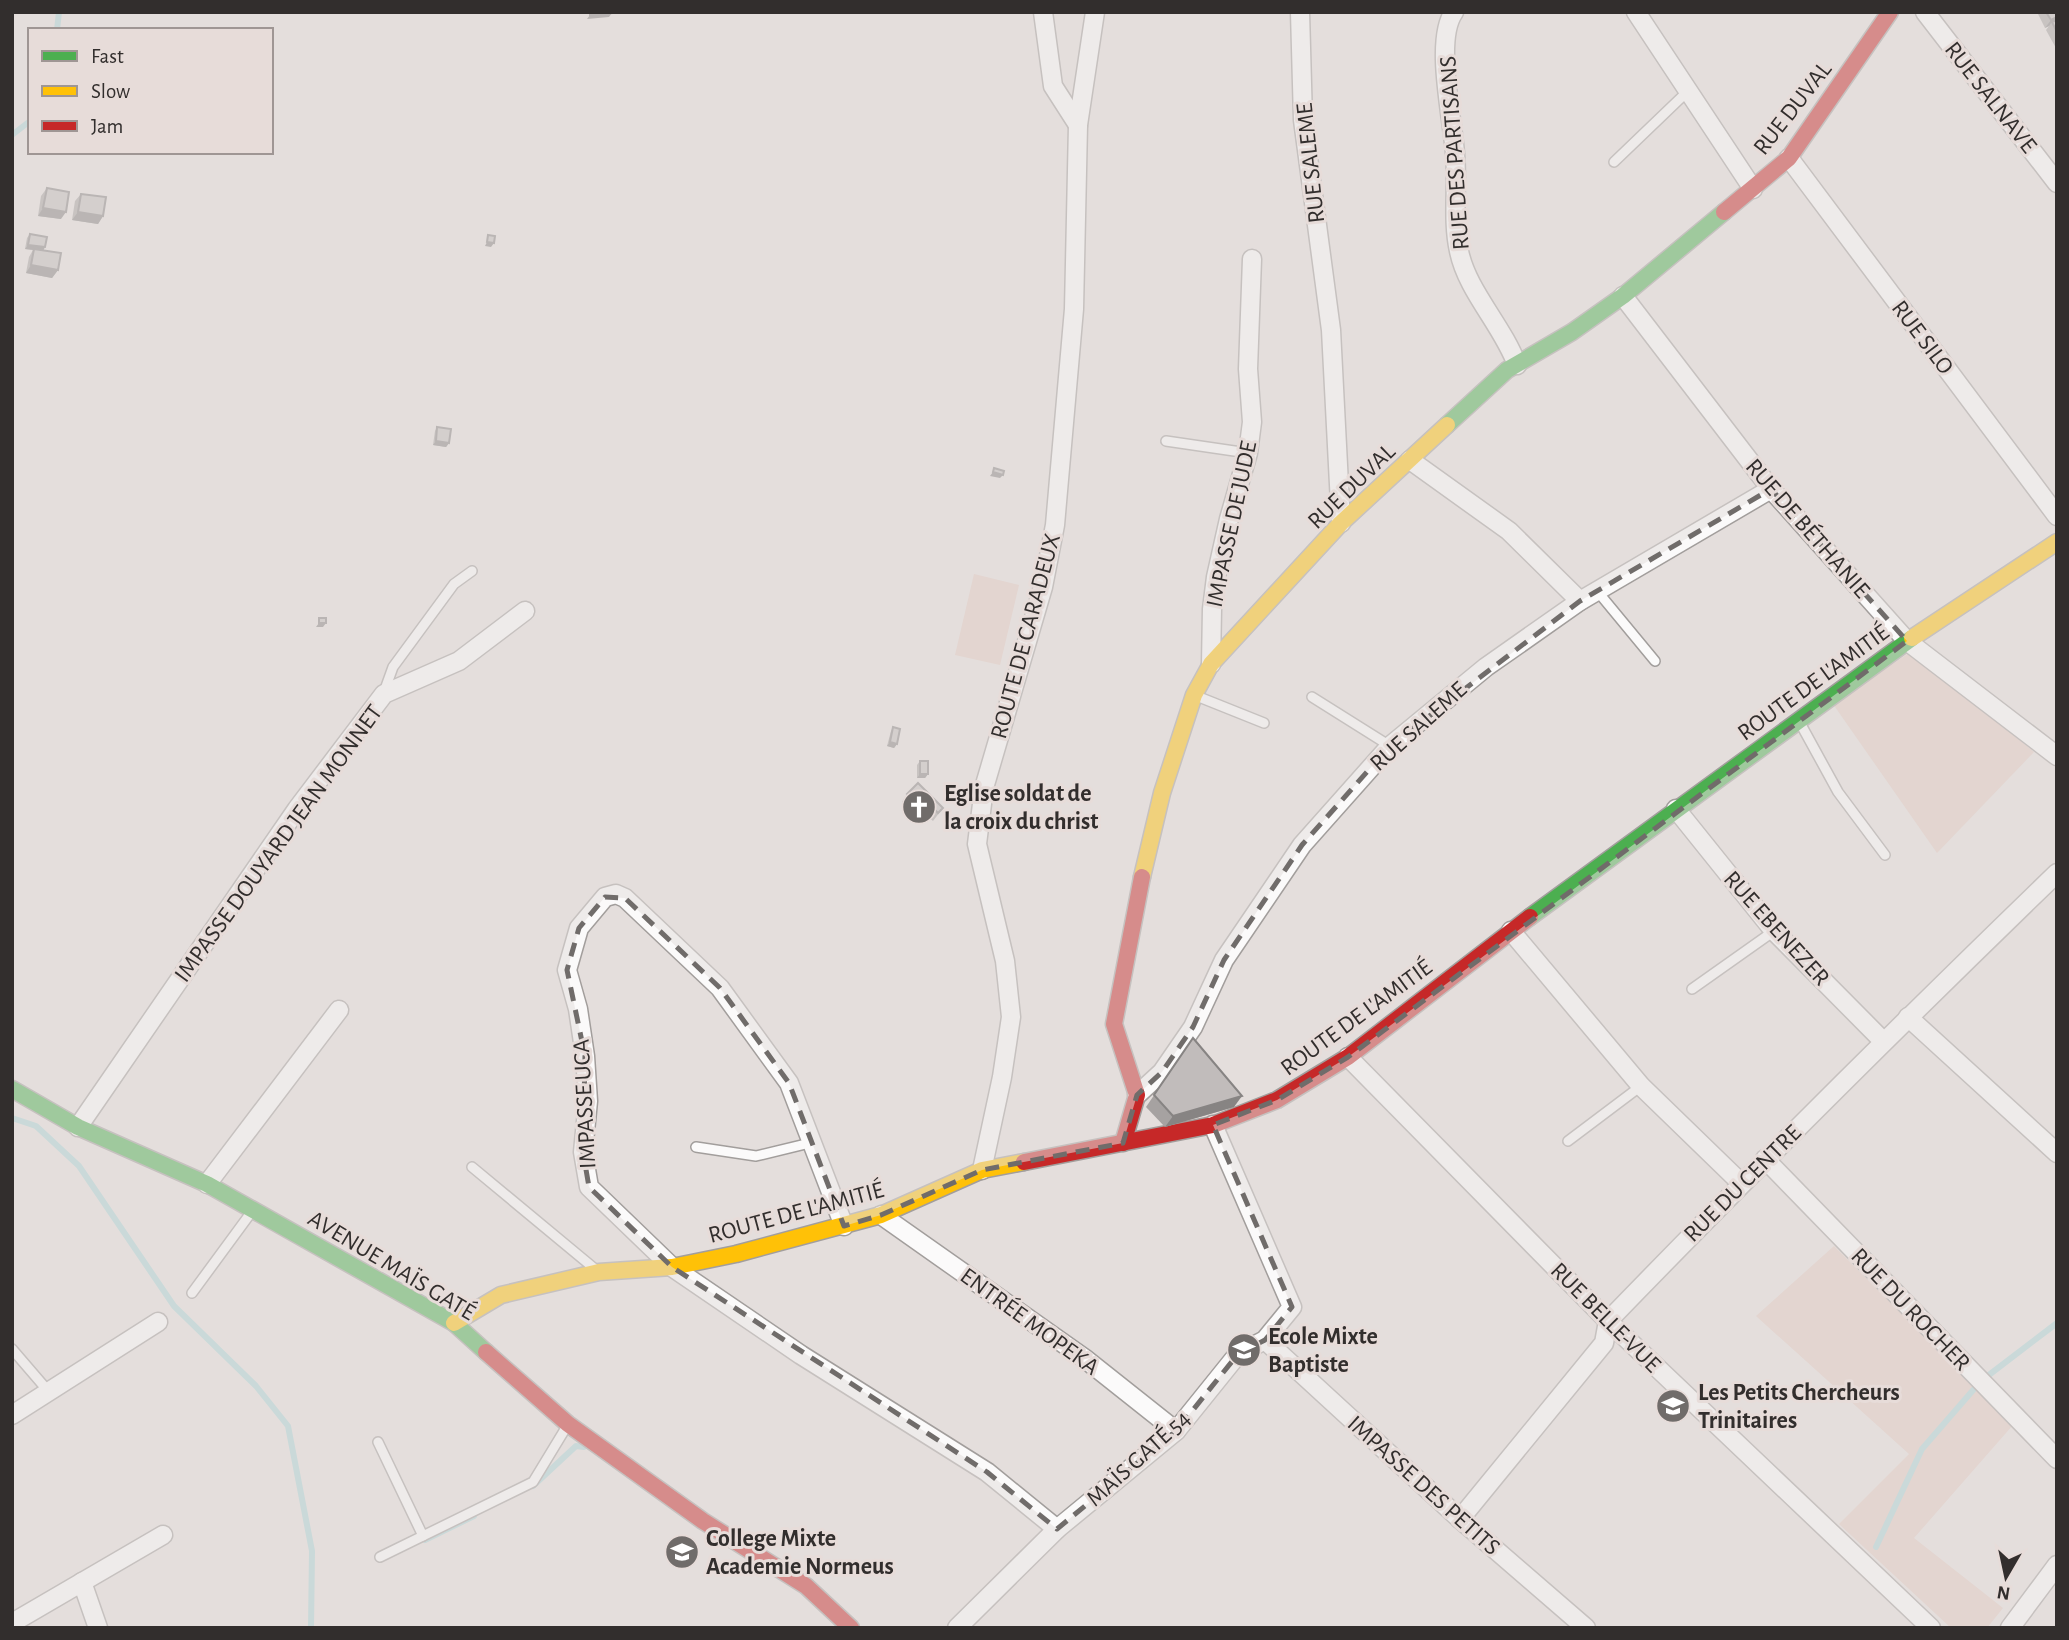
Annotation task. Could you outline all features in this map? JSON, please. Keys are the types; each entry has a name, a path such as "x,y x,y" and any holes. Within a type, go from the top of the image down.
{"street":[{"path":"1043,12 1053,86 1077,125"},
{"name":"ROUTE DE CARADEUX","path":"982,1170 1002,1077 1011,1017 1005,961 977,845 984,788 1044,587 1055,526 1074,309 1077,125 1095,12"},
{"name":"RUE SALEME","path":"1300,12 1303,120 1331,330 1342,523"},
{"name":"RUE DES PARTISANS","path":"1454,12 1448,20 1445,67 1456,156 1459,252 1472,283 1510,345 1517,365"},
{"path":"1636,12 1753,189"},
{"name":"RUE DUVAL","path":"1136,1095 1114,1024 1141,883 1162,793 1194,695 1211,664 1342,523 1507,370 1572,332 1623,296 1788,158 1890,12"},
{"name":"RUE SALNAVE","path":"1925,12 2057,183"},
{"name":"RUE SILO","path":"1788,158 2057,516"},
{"name":"IMPASSE DE JUDE","path":"1211,664 1212,609 1216,577 1248,453 1252,422 1248,369 1252,259"},
{"name":"RUE DE BÉTHANIE","path":"1623,296 1771,489 1907,641 2057,756"},
{"path":"1410,460 1509,531 1580,601"},
{"name":"RUE SALEME","path":"1136,1095 1162,1072 1193,1027 1224,960 1302,845 1390,746 1486,667 1580,601 1771,489"},
{"name":"ROUTE DE L'AMITIÉ","path":"454,1323 501,1295 599,1272 672,1268 844,1226 881,1215 982,1170 1213,1125 1277,1100 1348,1056 1511,931 1907,641 2057,542"},
{"name":"IMPASSE DOUYARD JEAN MONNET","path":"78,1127 297,809 384,694 459,662 525,611"},
{"name":"RUE EBENEZER","path":"1676,809 1774,931 1883,1041"},
{"name":"RUE DU CENTRE","path":"1460,1519 1604,1343 1608,1321 1883,1041 2057,873"},
{"name":"IMPASSE UCA","path":"672,1268 589,1187 583,1153 588,1101 585,1056 578,1009 566,970 579,928 605,897 616,894 625,898 720,988 789,1083 814,1142"},
{"path":"1511,931 1641,1086 1741,1184"},
{"path":"207,1184 339,1010"},
{"path":"1908,1017 2057,1153"},
{"name":"RUE BELLE-VUE","path":"1348,1056 1608,1321 1931,1628"},
{"name":"AVENUE MAÏS GATÉ","path":"12,1089 78,1127 207,1184 454,1323 568,1424 703,1521 806,1586 851,1628"},
{"path":"1123,1143 1136,1095"},
{"name":"MAÏS GATÉ 54","path":"957,1628 1057,1529 1177,1431 1238,1354 1265,1340 1292,1307 1213,1125"},
{"path":"814,1142 844,1226"},
{"name":"RUE DU ROCHER","path":"1765,1159 2057,1459"},
{"name":"ENTRÉE MOPEKA","path":"881,1215 1084,1358 1177,1431"},
{"path":"672,1268 801,1355 987,1472 1057,1529"},
{"path":"12,1415 158,1322"},
{"name":"IMPASSE DES PETITS","path":"1265,1340 1460,1519 1586,1628"},
{"path":"12,1623 163,1535"},
{"path":"2010,1628 2057,1565"},
{"path":"82,1583 98,1628"}],"lane":[{"path":"1614,162 1688,91"},
{"path":"1166,441 1248,453"},
{"path":"384,694 393,667 454,584 472,571"},
{"path":"1598,592 1655,661"},
{"path":"1194,695 1264,723"},
{"path":"1311,697 1390,746"},
{"path":"1799,720 1838,792 1885,855"},
{"path":"1692,989 1774,931"},
{"path":"1568,1141 1641,1086"},
{"path":"696,1147 756,1156 814,1142"},
{"path":"472,1167 599,1272"},
{"path":"192,1293 254,1209"},
{"path":"12,1349 49,1392"},
{"path":"380,1557 533,1482 568,1424"},
{"path":"378,1443 423,1536"}],"highlighted area":[{"path":"1771,489 1907,641 1348,1057 1277,1100 1213,1125 1292,1307 1265,1340 1238,1354 1176,1431 1057,1529 987,1472 672,1267 589,1187 583,1152 585,1056 567,970 579,928 605,897 625,898 720,988 789,1083 844,1226 881,1215 982,1170 1123,1143 1137,1095 1162,1072 1193,1027 1224,960 1302,845 1390,746 1580,601"}],"shaded area":[{"path":"974,574 1019,585 1000,665 955,655"},
{"path":"1912,651 2034,752 1937,853 1833,704"},
{"path":"1834,1246 2013,1425 1914,1538 2003,1608 1987,1628 1951,1628 1839,1524 1909,1454 1756,1316"}],"building":[{"path":"590,12 612,12 612,13 590,15"},
{"path":"2046,12 2057,12 2057,17 2051,20"},
{"path":"47,188 69,192 66,212 43,208"},
{"path":"81,194 106,197 103,216 78,212"},
{"path":"30,234 47,237 45,247 28,245"},
{"path":"488,235 495,236 494,243 487,242"},
{"path":"34,249 61,253 58,270 31,265"},
{"path":"437,427 451,429 449,443 436,441"},
{"path":"994,468 1004,471 1003,475 993,472"},
{"path":"319,618 326,618 326,623 319,623"},
{"path":"893,727 900,729 897,744 890,742"},
{"path":"920,761 928,761 928,774 920,774"},
{"path":"918,783 943,808 938,813 932,807 926,813 907,794"},
{"path":"1193,1038 1242,1096 1173,1116 1154,1095"}],"waterway":[{"path":"57,28 59,12"},
{"path":"12,135 28,123"},
{"path":"12,1118 36,1126 79,1166 174,1306 256,1386 288,1426 312,1551 311,1628"},
{"path":"1876,1547 1922,1449 1981,1381 2057,1323"},
{"path":"533,1486 576,1446 584,1447"},
{"path":"425,1540 474,1516"}],"traffic: fast":[{"path":"1447,425 1507,370 1572,332 1623,296 1724,212"},
{"path":"1530,917 1912,638"},
{"path":"12,1089 78,1127 207,1184 454,1323 486,1352"}],"traffic: slow":[{"path":"1142,877 1162,793 1194,695 1211,664 1341,523 1447,425"},
{"path":"1912,638 2057,542"},
{"path":"454,1323 501,1295 599,1272 672,1267 736,1254 881,1215 982,1170 1024,1162"}],"traffic: jam":[{"path":"1724,212 1789,158 1890,12"},
{"path":"1123,1143 1137,1095 1114,1024 1142,877"},
{"path":"1024,1162 1213,1125 1277,1100 1348,1057 1530,917"},
{"path":"486,1352 568,1424 703,1521 806,1586 851,1628"}],"place":[{"name":"Eglise soldat de la croix du christ","path":"919,807"},
{"name":"Ecole Mixte Baptiste","path":"1244,1350"},
{"name":"Les Petits Chercheurs Trinitaires","path":"1673,1406"},
{"name":"College Mixte Academie Normeus","path":"682,1552"}]}
